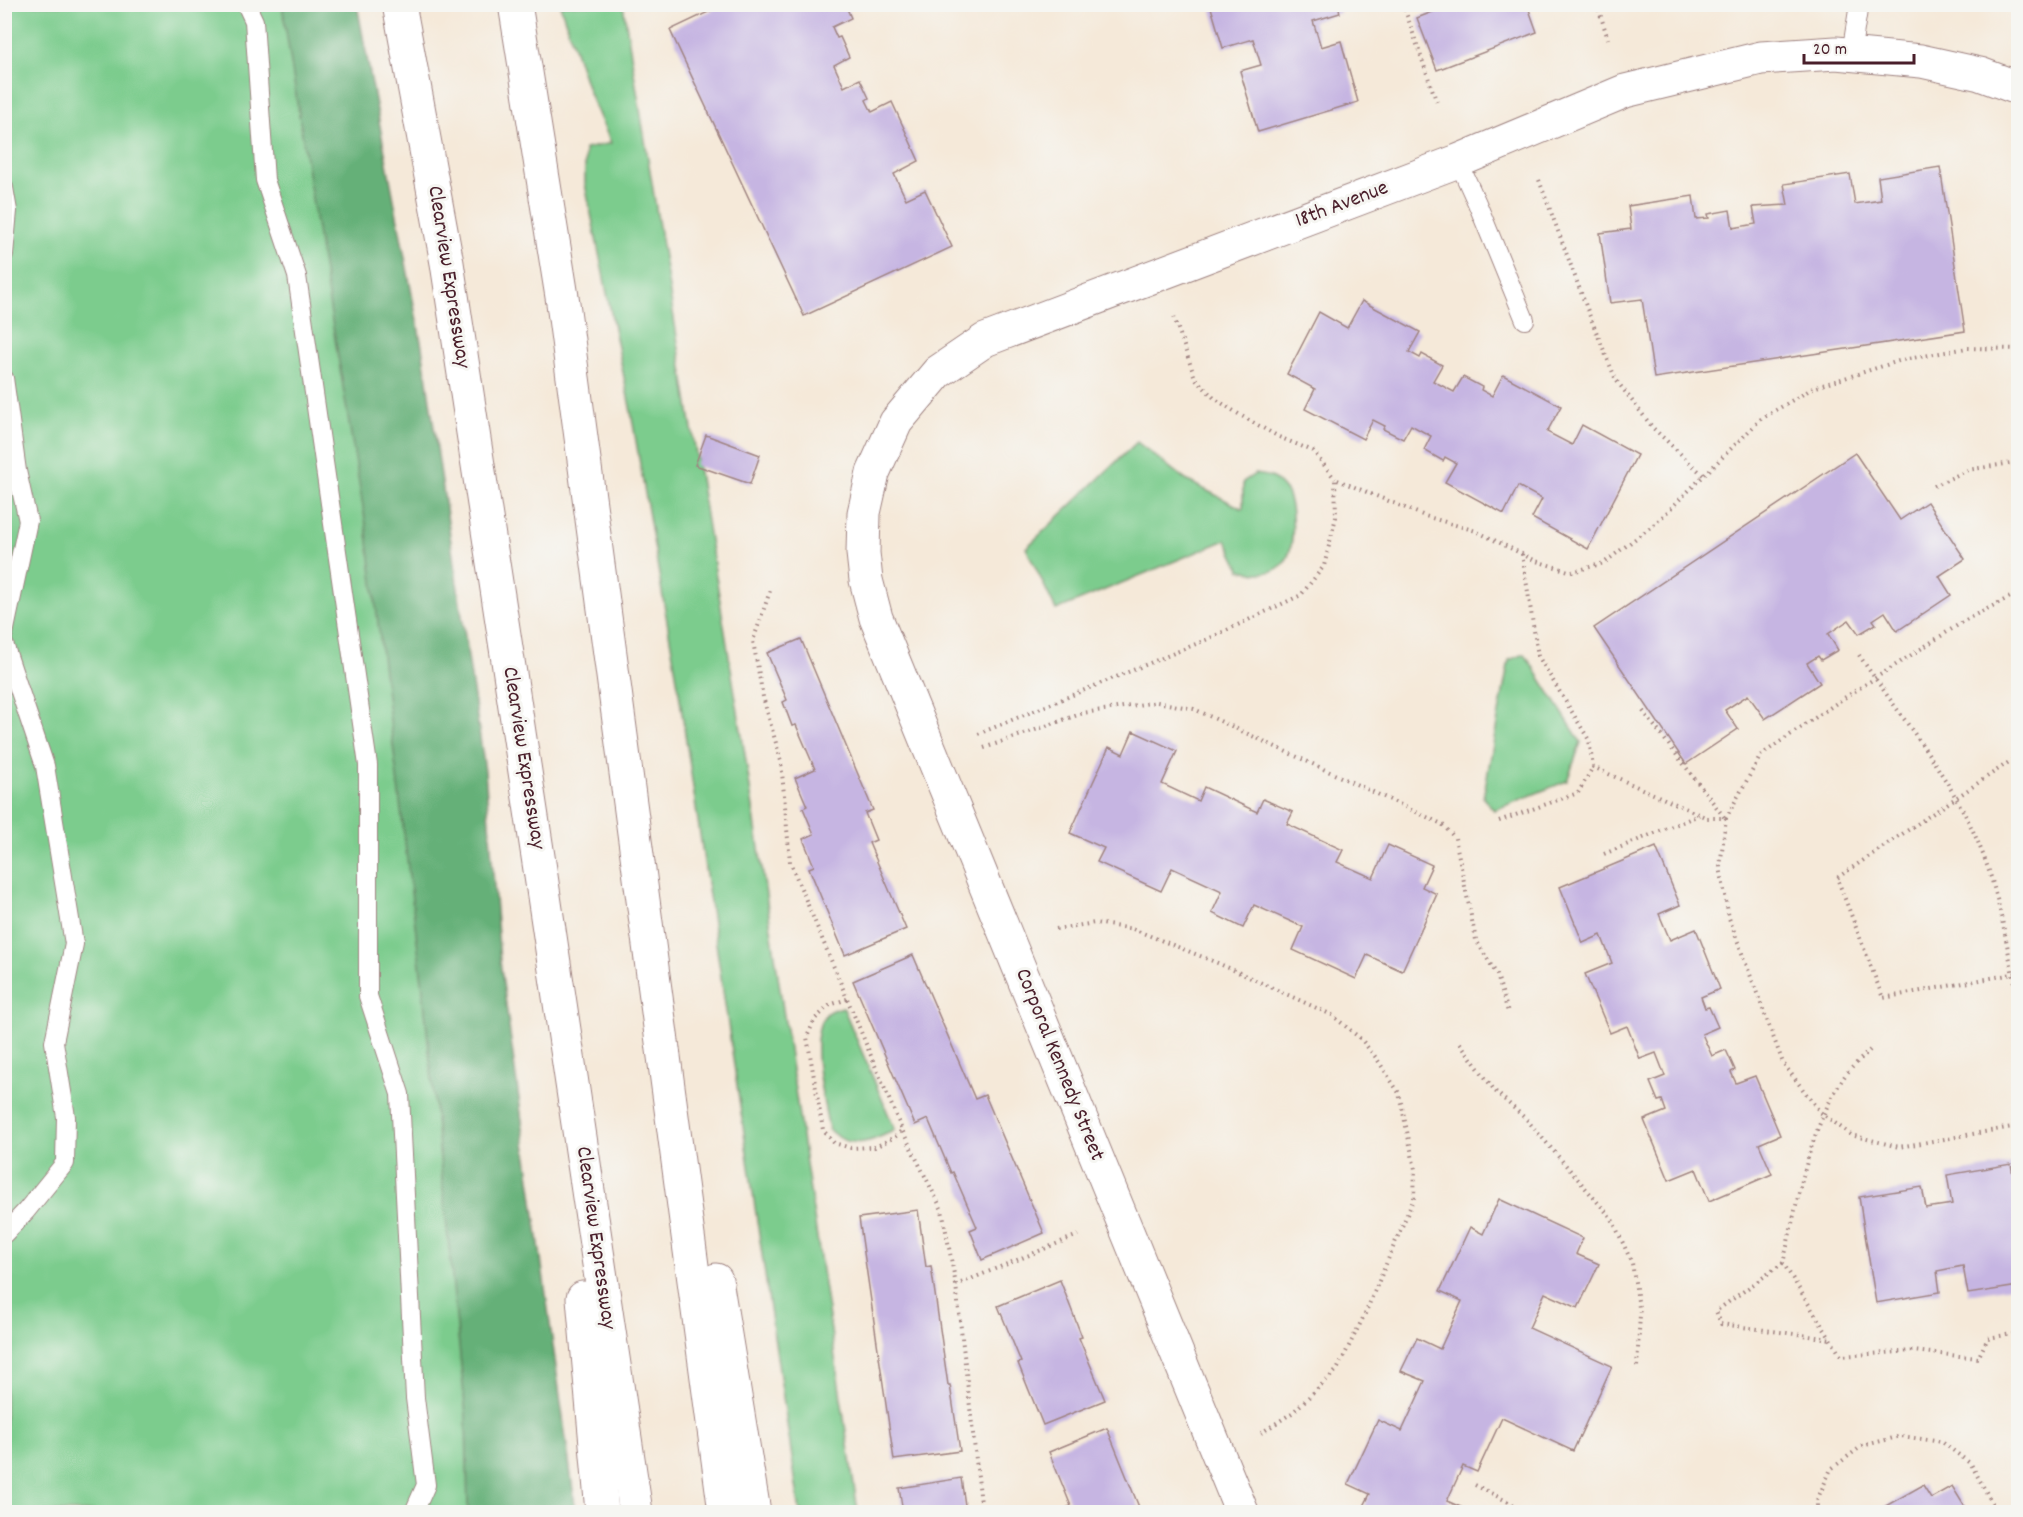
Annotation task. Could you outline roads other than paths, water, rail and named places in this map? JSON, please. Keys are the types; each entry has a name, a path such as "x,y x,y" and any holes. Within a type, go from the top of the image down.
{"main road":[{"name":"Clearview Expressway","path":"399,4 447,263 636,1512"},
{"path":"515,4 754,1512"},
{"name":"18th Avenue","path":"876,618 866,579 863,553 864,513 873,473 897,422 938,372 985,340 1458,161 1625,91 1761,58 1836,53 1922,61 1980,74 2019,88"},
{"path":"563,303 724,1512"},
{"name":"Corporal Kennedy Street","path":"876,618 1242,1512"},
{"path":"541,876 602,1512"}],"lane":[{"path":"246,4 254,21 266,180 297,276 368,765 368,996 400,1094 415,1398 426,1485 414,1512"},
{"path":"1851,54 1859,4"},
{"path":"1458,161 1525,320"},
{"path":"4,188 8,211 4,254"},
{"path":"4,378 17,471 28,521 4,634"},
{"path":"4,644 45,766 74,944 54,1042 66,1117 65,1162 26,1211 4,1234"}]}
